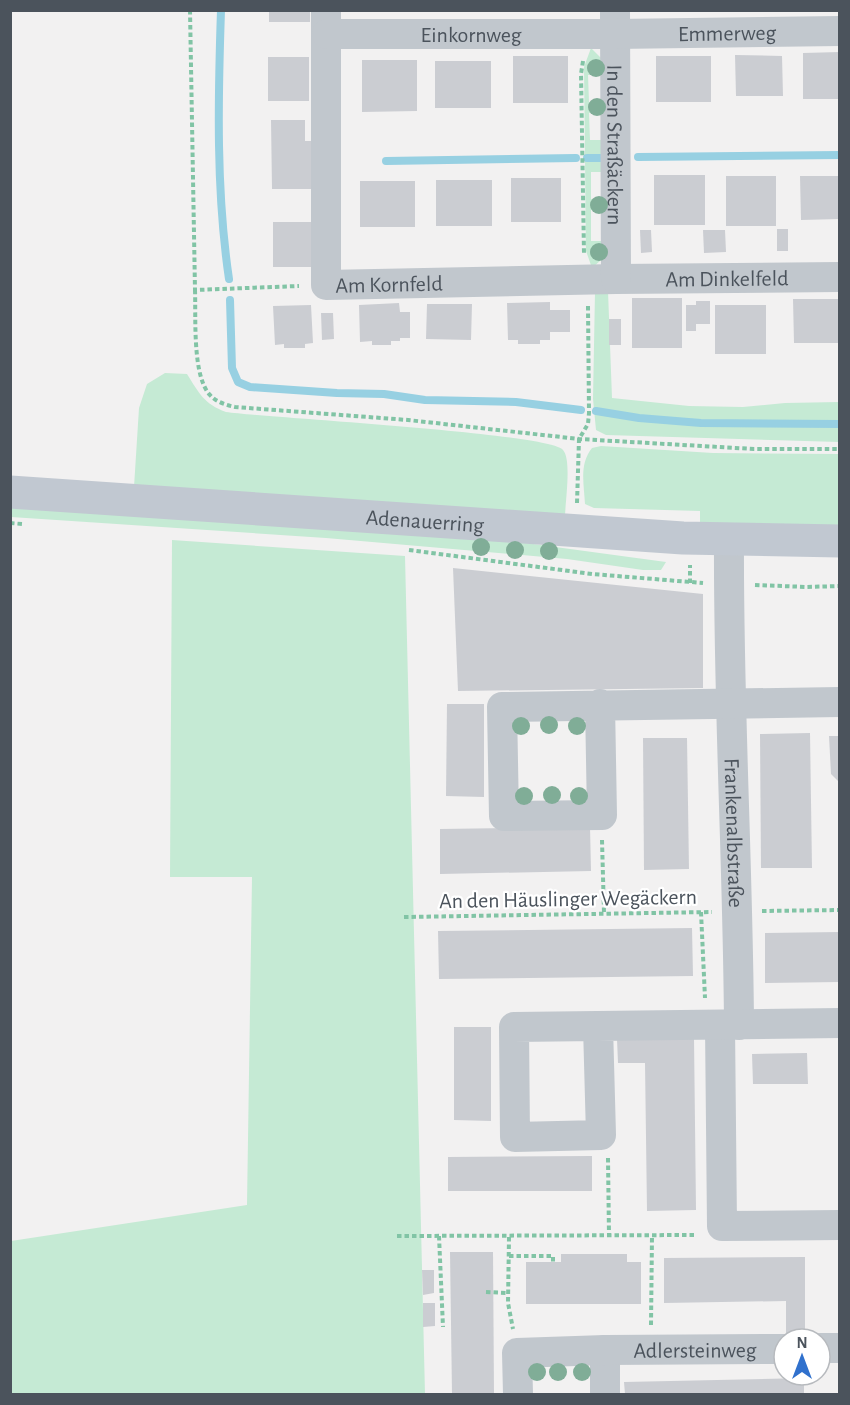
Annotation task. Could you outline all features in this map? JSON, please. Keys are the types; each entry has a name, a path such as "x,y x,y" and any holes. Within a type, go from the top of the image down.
{"main road":[{"name":"Adenauerring","path":"10,492 690,538 840,541"}],"street":[{"name":"Einkornweg","path":"327,22 605,26"},
{"name":"Am Kornfeld","path":"327,22 326,285 602,279"},
{"name":"Emmerweg","path":"605,26 840,31"},
{"name":"In den Straßäckern","path":"602,279 605,26"},
{"name":"Am Dinkelfeld","path":"602,279 840,277"},
{"name":"Frankenalbstraße","path":"722,1226 721,1025 738,911 730,703 729,539"},
{"path":"600,704 602,815 504,816 502,706 600,704 840,702"},
{"path":"598,1026 601,1135 514,1137 514,1028 598,1026 840,1023"},
{"path":"722,1226 840,1225"},
{"name":"Adlersteinweg","path":"518,1395 517,1353 772,1348"},
{"name":"Adlersteinweg","path":"605,1350 605,1395"}],"path":[{"path":"190,10 198,373 210,396 222,404 235,407 408,420 579,439 754,449 840,449"},
{"path":"579,510 577,502 579,439 588,424 602,279 583,251 581,74 586,53 605,26"},
{"path":"195,290 326,285"},
{"path":"690,538 690,583"},
{"path":"406,550 557,570 690,583 840,586"},
{"path":"602,815 604,913"},
{"name":"An den Häuslinger Wegäckern","path":"404,917 840,910"},
{"path":"701,912 721,1025"},
{"path":"601,1135 608,1154 609,1236"},
{"path":"397,1236 709,1235 722,1226"},
{"path":"439,1236 442,1327"},
{"path":"651,1323 652,1236"},
{"path":"509,1237 508,1293 512,1322"},
{"path":"509,1256 553,1256 553,1262"},
{"path":"486,1292 508,1293"}],"green space":[{"path":"591,48 601,58 606,74 588,75 589,102 607,102 607,113 589,113 590,140 607,140 612,155 585,155 584,67"},
{"path":"612,159 608,172 591,172 591,199 608,199 608,210 591,210 591,241 608,241 601,260 592,268 586,251 585,160"},
{"path":"608,291 612,398 689,406 743,407 785,403 839,402 839,442 606,435 596,430 593,399 595,292"},
{"path":"165,373 187,374 207,401 226,412 462,432 547,444 563,450 566,455 568,472 565,518 134,487 139,408 147,384"},
{"path":"601,446 713,453 839,454 839,529 700,527 700,511 594,508 585,504 584,467 592,448"},
{"path":"11,507 511,541 666,562 661,570 643,570 567,559 326,538 11,517"},
{"path":"172,540 405,556 425,1394 11,1394 11,1241 247,1205 252,877 170,877"}],"building":[{"path":"269,10 310,10 310,22 269,22"},
{"path":"840,52 840,99 803,99 803,53"},
{"path":"735,55 782,56 783,96 736,96"},
{"path":"513,56 568,56 568,103 513,103"},
{"path":"656,56 711,56 711,102 656,102"},
{"path":"268,57 309,57 309,101 268,101"},
{"path":"362,60 417,60 417,111 362,112"},
{"path":"435,61 491,61 491,108 435,108"},
{"path":"271,120 305,120 305,141 312,141 312,189 272,189"},
{"path":"654,175 705,175 705,225 654,225"},
{"path":"726,176 776,176 776,226 726,226"},
{"path":"800,176 840,176 840,219 801,220"},
{"path":"511,178 561,178 561,222 511,222"},
{"path":"436,180 492,180 492,226 436,226"},
{"path":"360,181 415,181 415,227 360,227"},
{"path":"273,222 314,222 314,267 273,267"},
{"path":"777,229 788,229 788,251 777,251"},
{"path":"640,230 651,230 652,252 641,253"},
{"path":"703,230 725,230 726,252 704,253"},
{"path":"632,298 682,298 682,348 632,348"},
{"path":"793,299 840,299 840,343 794,343"},
{"path":"696,301 710,301 710,324 696,324 696,331 686,331 686,305 696,305"},
{"path":"550,302 550,310 570,310 570,332 550,332 550,340 540,340 540,344 518,344 518,340 508,340 507,303"},
{"path":"399,303 400,312 410,312 410,338 391,341 391,345 372,345 372,341 360,342 359,305"},
{"path":"427,304 472,304 471,340 426,339"},
{"path":"311,305 313,343 305,344 305,348 284,348 284,344 275,345 273,306"},
{"path":"715,305 766,305 766,354 715,354"},
{"path":"321,313 333,313 334,339 322,340"},
{"path":"609,319 621,319 621,345 609,345"},
{"path":"453,568 703,594 703,688 458,691"},
{"path":"447,704 484,704 484,797 446,796"},
{"path":"810,733 812,868 761,868 760,734"},
{"path":"829,736 840,736 840,783 831,774"},
{"path":"643,738 687,738 689,869 644,870"},
{"path":"590,827 591,871 440,874 440,829"},
{"path":"692,928 693,976 439,979 438,931"},
{"path":"840,932 840,982 765,983 765,933"},
{"path":"454,1027 491,1027 491,1121 454,1120"},
{"path":"694,1038 696,1210 647,1211 645,1063 618,1063 617,1039"},
{"path":"807,1053 808,1084 753,1084 752,1054"},
{"path":"592,1156 592,1191 448,1191 448,1157"},
{"path":"450,1252 493,1252 494,1394 452,1394"},
{"path":"561,1254 627,1254 627,1262 641,1262 641,1304 526,1304 526,1262 561,1262"},
{"path":"805,1257 805,1327 786,1327 786,1301 664,1303 664,1258"},
{"path":"422,1270 434,1270 434,1293 423,1295"},
{"path":"423,1303 435,1303 435,1326 423,1327"},
{"path":"772,1379 772,1387 804,1387 804,1394 625,1394 624,1382"}],"waterway":[{"path":"221,10 220,179 229,279"},
{"path":"638,157 840,155"},
{"path":"386,161 576,158"},
{"path":"587,158 608,158"},
{"path":"230,300 232,368 238,382 250,387 384,394 425,400 516,402 581,410"},
{"path":"596,411 639,418 701,423 840,424"}]}
